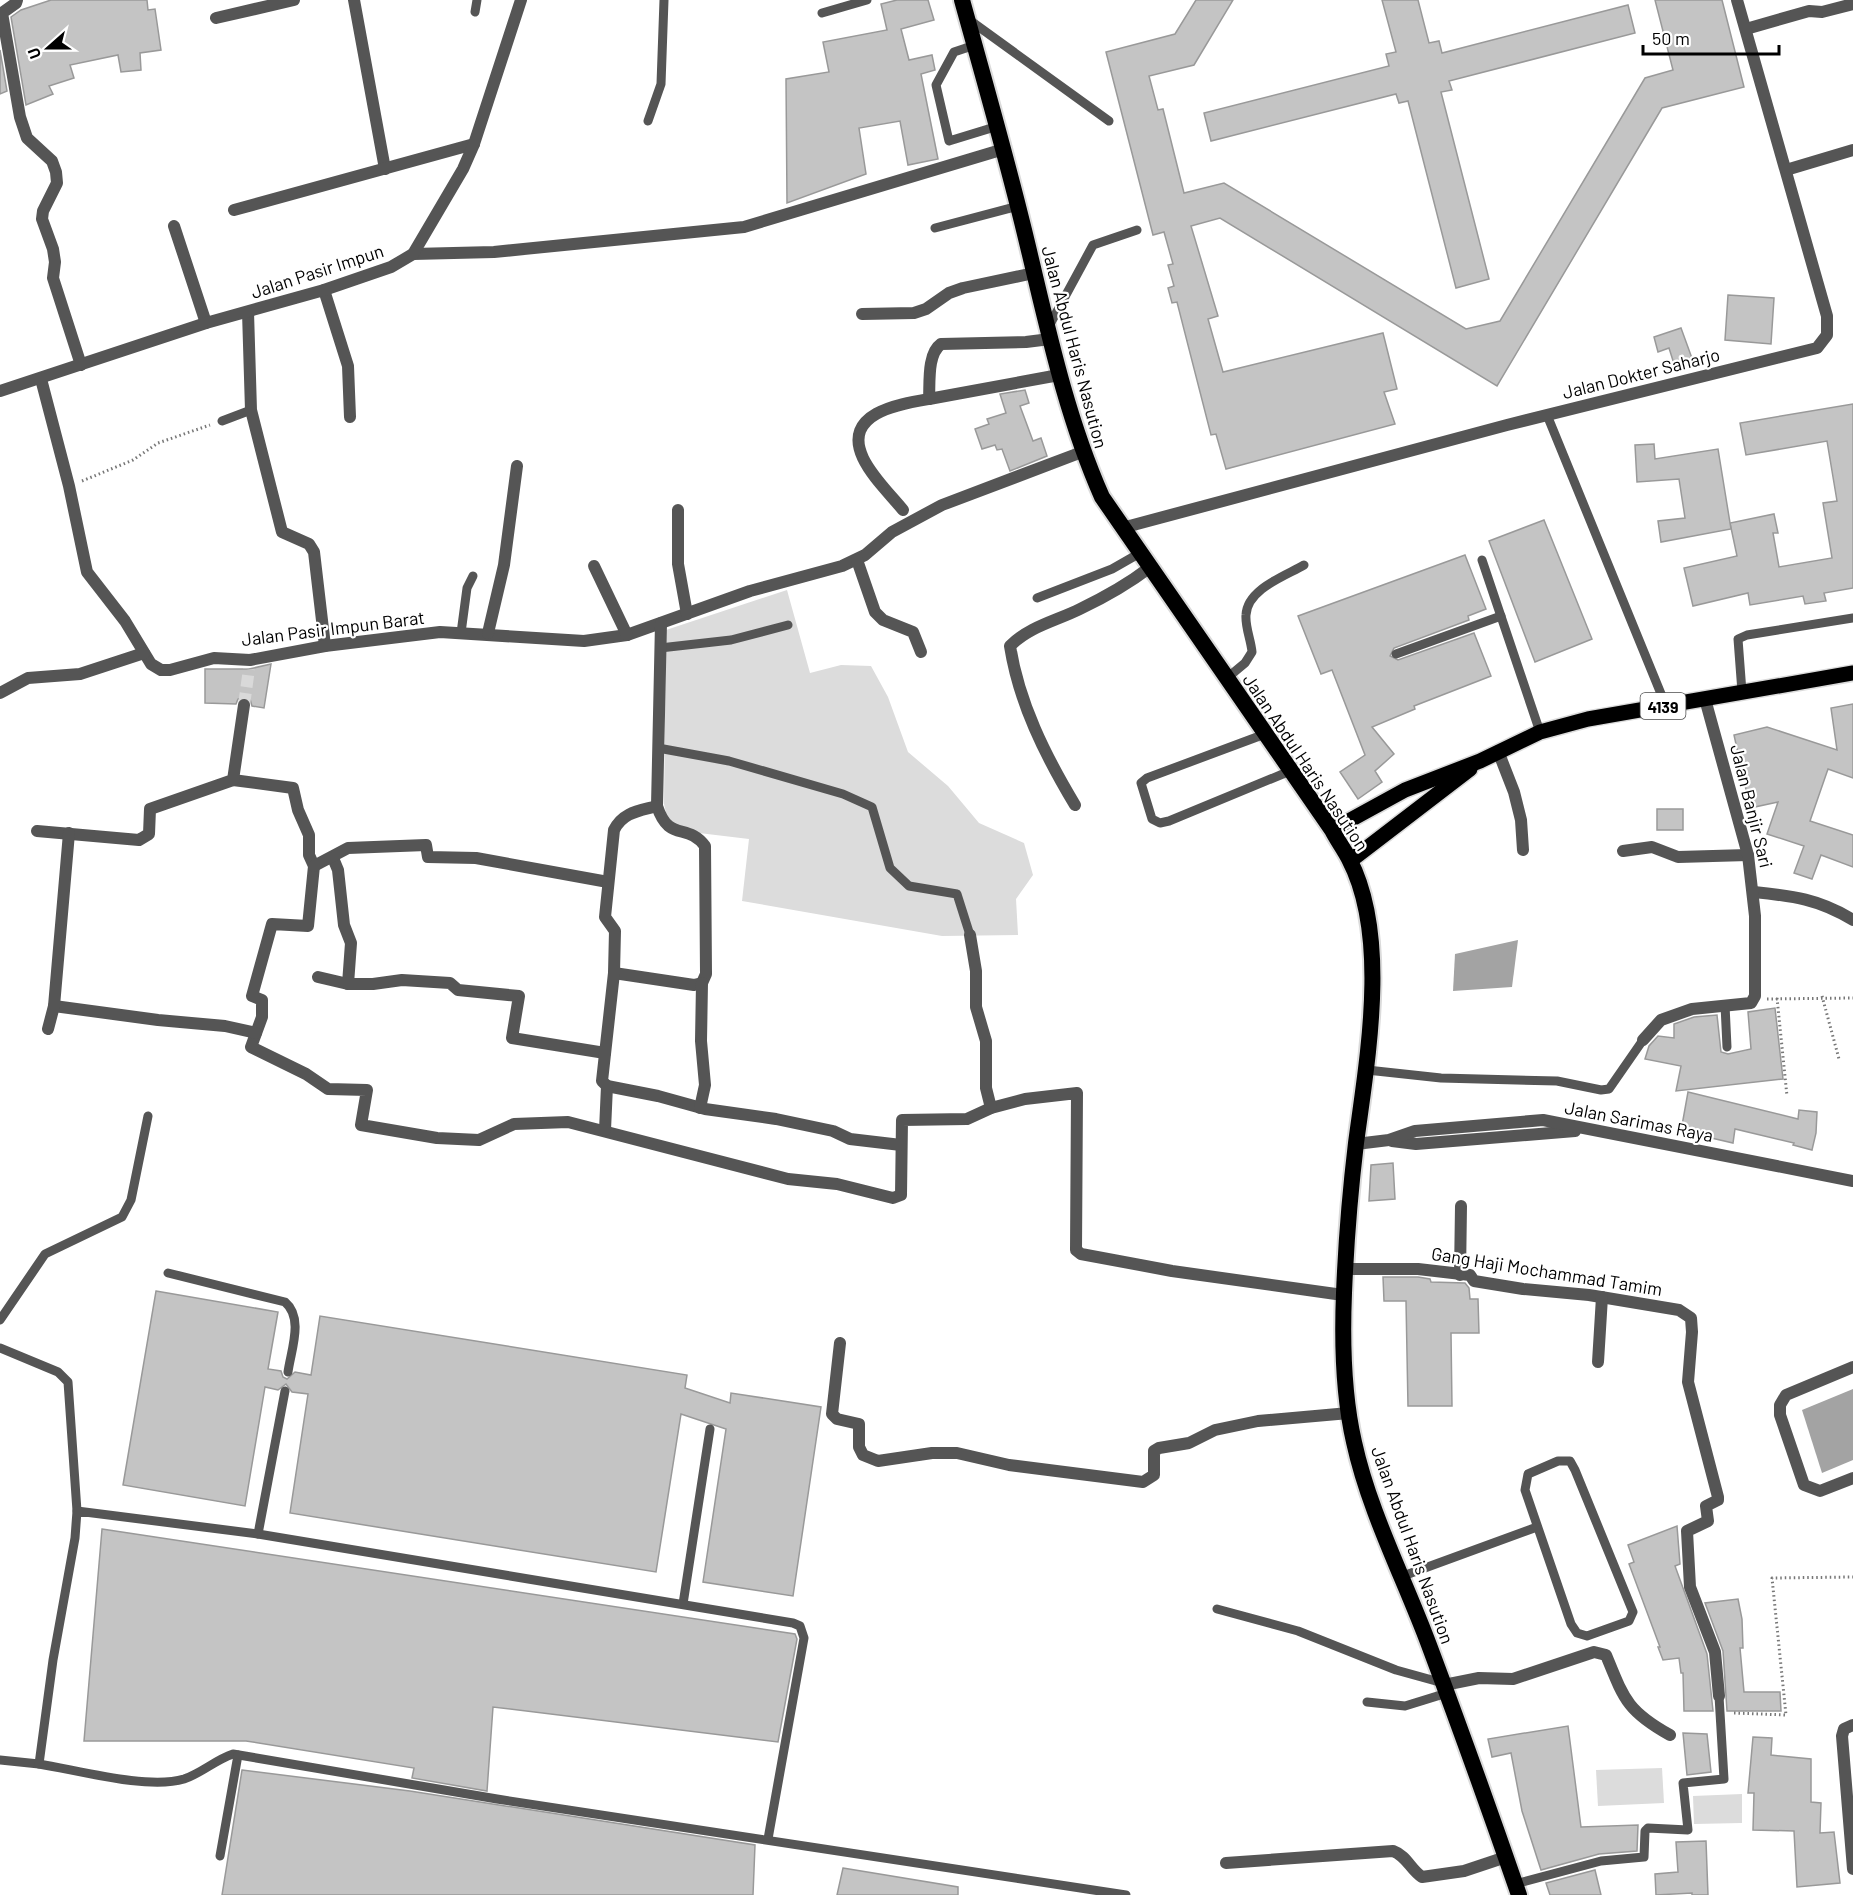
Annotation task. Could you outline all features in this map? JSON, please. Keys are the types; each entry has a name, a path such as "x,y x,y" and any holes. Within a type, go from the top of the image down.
{"highway":[{"name":"Jalan Abdul Haris Nasution","path":"962,0 998,126 1059,375 1082,453 1102,497 1122,528 1332,830 1350,861 1364,903 1370,940 1372,986 1367,1070 1356,1144 1343,1295 1345,1381 1349,1413 1363,1473 1445,1687 1517,1889"}],"main road":[{"name":"4139","path":"1332,830 1405,790 1480,761 1540,732 1588,719 1853,673"},
{"name":"4139","path":"1350,861 1480,761"}],"street":[{"path":"216,18 294,0"},
{"path":"354,0 385,169"},
{"path":"413,254 463,169 474,144 521,0"},
{"name":"Jalan Dokter Saharjo","path":"1122,528 1547,415 1817,348 1823,342 1828,326 1827,316 1737,0"},
{"path":"19,1 2,13 3,31 20,117 27,138 52,161 56,172 57,183 43,211 42,219 55,262 53,278 81,365"},
{"path":"1746,29 1809,11 1822,12 1853,4"},
{"path":"234,210 474,144"},
{"path":"413,254 494,252 744,227 1004,149"},
{"path":"1786,170 1853,150"},
{"path":"174,226 206,323"},
{"name":"Jalan Pasir Impun","path":"0,391 206,323 324,290 391,267 413,254"},
{"path":"862,314 914,313 926,309 949,293 963,288 1034,273"},
{"path":"324,290 348,366 350,417"},
{"path":"248,312 250,410 282,532 309,544 314,552 325,646"},
{"path":"929,399 931,367 935,350 941,344 1026,342 1049,333"},
{"path":"903,510 864,460 859,448 860,432 875,413 897,404 1059,375"},
{"name":"Jalan Pasir Impun Barat","path":"41,379 69,486 87,572 125,621 151,664 161,670 170,670 214,658 249,664 325,646 396,636 488,633 584,641 627,635 857,560 892,532 942,504 1082,453"},
{"path":"488,633 504,565 517,466"},
{"path":"678,510 678,564 687,614"},
{"path":"857,560 875,612 884,620 913,632 921,652"},
{"path":"594,566 627,635"},
{"path":"1075,805 1035,730 1015,675 1010,646 1023,633 1078,610 1126,585 1149,567"},
{"path":"661,623 657,806 662,822 672,829 698,836 705,846 706,974 702,983 701,1041 705,1085 700,1108"},
{"path":"0,693 28,678 80,674 144,653"},
{"name":"Jalan Banjir Sari","path":"1705,699 1748,855 1754,892 1755,998"},
{"path":"233,780 244,705"},
{"path":"1498,752 1521,820 1523,850"},
{"path":"37,831 69,832 139,840 149,834 150,809 233,780 293,788 298,810 309,834 309,855 314,866 308,926 272,924 252,996 262,1000 262,1017 251,1047 306,1074 328,1089 367,1090 361,1125 437,1138 479,1140 514,1124 568,1122 605,1130 667,1150 788,1179 837,1184 893,1198 901,1195 902,1120 968,1119 991,1108 1025,1099 1077,1093 1075,1244 1076,1250 1081,1254 1172,1271 1343,1295"},
{"path":"657,806 628,813 620,819 614,830 605,917 615,932 614,973 602,1081 607,1086 700,1108 738,1116 776,1119 833,1131 850,1138 901,1145"},
{"path":"48,1029 54,1006 69,832"},
{"path":"314,866 333,858 348,848 426,845 428,857 476,858 608,882"},
{"path":"1623,851 1652,847 1678,857 1748,855"},
{"path":"333,858 338,870 344,925 351,943 348,984"},
{"path":"1754,892 1804,897 1832,907 1853,920"},
{"path":"970,935 976,971 976,1007 986,1041 986,1088 991,1108"},
{"path":"614,973 694,985 702,983"},
{"path":"318,977 348,984 373,984 402,980 450,983 458,990 519,996 512,1038 604,1053"},
{"path":"1643,1040 1661,1020 1692,1009 1755,998"},
{"path":"54,1006 158,1020 225,1026 256,1033"},
{"path":"605,1130 607,1086"},
{"name":"Jalan Sarimas Raya","path":"1389,1140 1415,1131 1544,1120 1853,1182"},
{"path":"1356,1144 1389,1140 1416,1144 1591,1130"},
{"path":"1460,1275 1461,1206"},
{"name":"Gang Haji Mochammad Tamim","path":"1345,1269 1418,1269 1470,1275 1474,1281 1523,1289 1602,1297 1679,1310 1690,1318 1692,1332 1688,1382 1718,1500 1706,1506 1708,1521 1687,1530 1688,1570 1690,1587 1715,1652 1719,1696"},
{"path":"1598,1362 1602,1297"},
{"path":"840,1343 832,1414 837,1419 859,1424 859,1447 863,1455 878,1461 932,1453 957,1453 1009,1465 1143,1482 1154,1475 1154,1451 1159,1448 1189,1443 1215,1431 1258,1421 1349,1413"},
{"path":"1853,1367 1786,1395 1780,1405 1780,1415 1804,1485 1820,1491 1853,1478"},
{"path":"1445,1687 1479,1678 1513,1679 1594,1652 1605,1655 1630,1708 1644,1720 1671,1735"},
{"path":"1853,1725 1844,1728 1842,1736 1853,1869"},
{"path":"1226,1863 1393,1851 1404,1855 1415,1872 1422,1877 1464,1870 1506,1857"}],"lane":[{"path":"475,12 477,0"},
{"path":"648,121 661,84 664,0"},
{"path":"822,13 867,0"},
{"path":"966,18 1109,121"},
{"path":"975,45 954,52 936,85 950,141 998,126"},
{"path":"935,228 1018,206"},
{"path":"1049,333 1093,245 1137,230"},
{"path":"222,421 250,410"},
{"path":"1547,415 1666,706"},
{"path":"1037,598 1112,569 1140,553"},
{"path":"1482,560 1540,732"},
{"path":"1227,678 1245,663 1252,652 1245,617 1247,603 1254,595 1304,565"},
{"path":"461,633 467,588 473,576"},
{"path":"1396,654 1502,615"},
{"path":"1742,692 1738,639 1747,635 1853,618"},
{"path":"660,648 731,639 788,625"},
{"path":"1264,734 1147,778 1141,783 1142,792 1152,819 1160,823 1169,821 1290,771"},
{"path":"658,748 729,761 843,794 872,807 890,868 909,886 957,894 970,935"},
{"path":"1725,1005 1727,1047"},
{"path":"1367,1070 1441,1078 1557,1080 1601,1090 1609,1089 1643,1040"},
{"path":"0,1320 45,1254 122,1217 131,1200 148,1116"},
{"path":"168,1273 285,1302 294,1309 296,1319 288,1372"},
{"path":"0,1360 2,1349 58,1371 68,1382 77,1511 75,1538 53,1660 39,1764"},
{"path":"258,1534 285,1391"},
{"path":"683,1604 710,1430"},
{"path":"1558,1461 1570,1461 1633,1612 1629,1621 1587,1636 1577,1634 1571,1624 1537,1527 1525,1490 1528,1474 1558,1461"},
{"path":"77,1511 258,1534 794,1623 803,1631 804,1638 768,1839"},
{"path":"1403,1576 1537,1527"},
{"path":"1217,1609 1298,1631 1445,1687"},
{"path":"1367,1702 1405,1706 1445,1687"},
{"path":"1517,1889 1601,1861 1644,1857 1645,1831 1648,1828 1688,1830 1683,1783 1724,1779 1719,1696"},
{"path":"219,1856 238,1755"},
{"path":"0,1760 166,1783 201,1772 220,1758 238,1755 497,1799 1126,1895"}],"path":[{"path":"69,486 133,460 158,442 222,421"},
{"path":"1755,998 1822,996 1853,998"},
{"path":"1822,996 1839,1059"},
{"path":"1777,998 1787,1096"},
{"path":"1720,1713 1786,1714 1772,1578 1853,1577"}],"shaded area":[{"path":"787,590 810,673 841,665 871,666 888,697 908,752 948,786 979,823 1024,843 1033,875 1016,899 1018,935 942,936 742,901 749,839 674,830 667,817 664,804 666,630"},
{"path":"1518,940 1512,987 1453,991 1455,954"},
{"path":"1853,1389 1853,1460 1822,1473 1802,1410"},
{"path":"1662,1768 1664,1803 1598,1806 1596,1770"},
{"path":"1742,1794 1742,1823 1694,1824 1693,1796"}],"building":[{"path":"51,0 147,0 148,10 155,9 161,50 140,53 141,70 121,72 118,55 70,65 74,78 49,86 53,94 26,105 11,17 21,10"},
{"path":"897,0 928,0 934,20 901,29 909,60 932,55 935,70 921,74 938,159 908,165 900,121 859,128 866,174 787,203 786,79 829,72 823,42 887,30 881,4"},
{"path":"1196,0 1233,0 1194,65 1149,76 1158,110 1163,109 1184,193 1224,183 1466,329 1500,321 1645,78 1673,70 1655,0 1722,0 1744,87 1662,108 1497,386 1220,218 1191,226 1218,316 1208,319 1223,372 1383,333 1397,389 1384,392 1395,424 1226,469 1216,434 1211,435 1177,302 1172,303 1168,288 1174,286 1168,265 1173,264 1164,232 1153,235 1106,52 1175,34"},
{"path":"1382,0 1418,0 1429,43 1439,41 1442,53 1628,5 1635,33 1449,81 1452,90 1441,92 1489,279 1456,288 1408,101 1399,103 1396,94 1211,141 1204,113 1389,66 1386,54 1396,52"},
{"path":"0,50 7,91 0,94"},
{"path":"1728,295 1774,298 1771,344 1725,340"},
{"path":"1681,328 1693,361 1675,367 1669,348 1658,352 1654,337"},
{"path":"1025,390 1029,403 1020,406 1033,441 1041,438 1047,456 1010,471 1002,449 997,450 995,445 982,449 975,429 989,424 987,419 1006,413 1000,394"},
{"path":"1853,404 1853,588 1824,593 1826,601 1805,604 1803,596 1750,605 1748,593 1693,606 1684,568 1737,556 1730,523 1774,514 1778,533 1773,533 1779,567 1832,558 1823,503 1837,501 1827,441 1746,455 1740,423"},
{"path":"1654,444 1655,459 1718,449 1731,529 1661,542 1658,521 1685,518 1679,479 1637,482 1635,445"},
{"path":"1544,520 1592,639 1535,662 1489,541"},
{"path":"1465,555 1486,609 1468,616 1469,620 1394,648 1390,656 1398,660 1474,633 1491,676 1414,706 1415,709 1372,727 1394,754 1375,771 1382,782 1358,799 1340,772 1365,755 1332,670 1321,674 1298,616"},
{"path":"271,664 264,708 252,706 250,699 245,697 238,699 236,704 205,703 205,669 249,669"},
{"path":"1853,704 1853,778 1828,769 1810,821 1853,835 1853,867 1821,855 1812,879 1794,873 1804,846 1767,834 1778,802 1750,808 1734,735 1767,727 1837,750 1831,708"},
{"path":"1657,809 1683,809 1683,830 1657,830"},
{"path":"1775,1008 1783,1079 1676,1091 1681,1066 1645,1059 1649,1046 1658,1036 1674,1038 1674,1024 1694,1017 1717,1015 1721,1052 1728,1054 1751,1049 1748,1012"},
{"path":"1688,1092 1798,1119 1799,1110 1817,1112 1812,1150 1793,1145 1794,1143 1735,1129 1733,1143 1681,1131"},
{"path":"1393,1163 1395,1199 1369,1201 1371,1165"},
{"path":"1383,1277 1418,1277 1430,1279 1431,1282 1465,1283 1469,1288 1470,1299 1478,1299 1479,1333 1451,1333 1452,1406 1408,1406 1406,1301 1384,1301"},
{"path":"156,1291 278,1312 268,1369 281,1371 283,1377 287,1379 295,1372 311,1375 320,1316 687,1375 685,1388 730,1403 731,1393 821,1407 793,1596 703,1582 726,1429 681,1414 656,1572 290,1513 308,1394 292,1392 286,1384 278,1390 265,1387 245,1506 123,1485"},
{"path":"1677,1526 1680,1564 1675,1566 1707,1654 1713,1711 1684,1711 1683,1673 1681,1673 1679,1658 1663,1660 1629,1564 1634,1562 1628,1545"},
{"path":"102,1529 795,1634 797,1639 778,1742 493,1707 487,1791 412,1778 414,1768 246,1741 84,1741"},
{"path":"1738,1599 1742,1619 1743,1648 1740,1648 1744,1692 1780,1692 1781,1711 1727,1711 1723,1651 1705,1603"},
{"path":"1568,1726 1581,1827 1638,1825 1637,1851 1599,1854 1541,1870 1522,1811 1511,1753 1492,1757 1488,1739"},
{"path":"1683,1733 1707,1734 1711,1772 1687,1775"},
{"path":"1753,1737 1772,1738 1771,1755 1811,1759 1811,1802 1821,1803 1820,1833 1834,1832 1840,1883 1797,1887 1794,1831 1753,1830 1754,1793 1748,1793"},
{"path":"242,1770 410,1791 755,1845 753,1895 222,1895"},
{"path":"1706,1841 1708,1895 1692,1895 1692,1893 1656,1895 1655,1874 1678,1872 1676,1842"},
{"path":"843,1868 958,1887 958,1895 837,1895"},
{"path":"1595,1870 1601,1895 1550,1895 1546,1883"}],"tunnel":[{"path":"244,705 249,669"}]}
